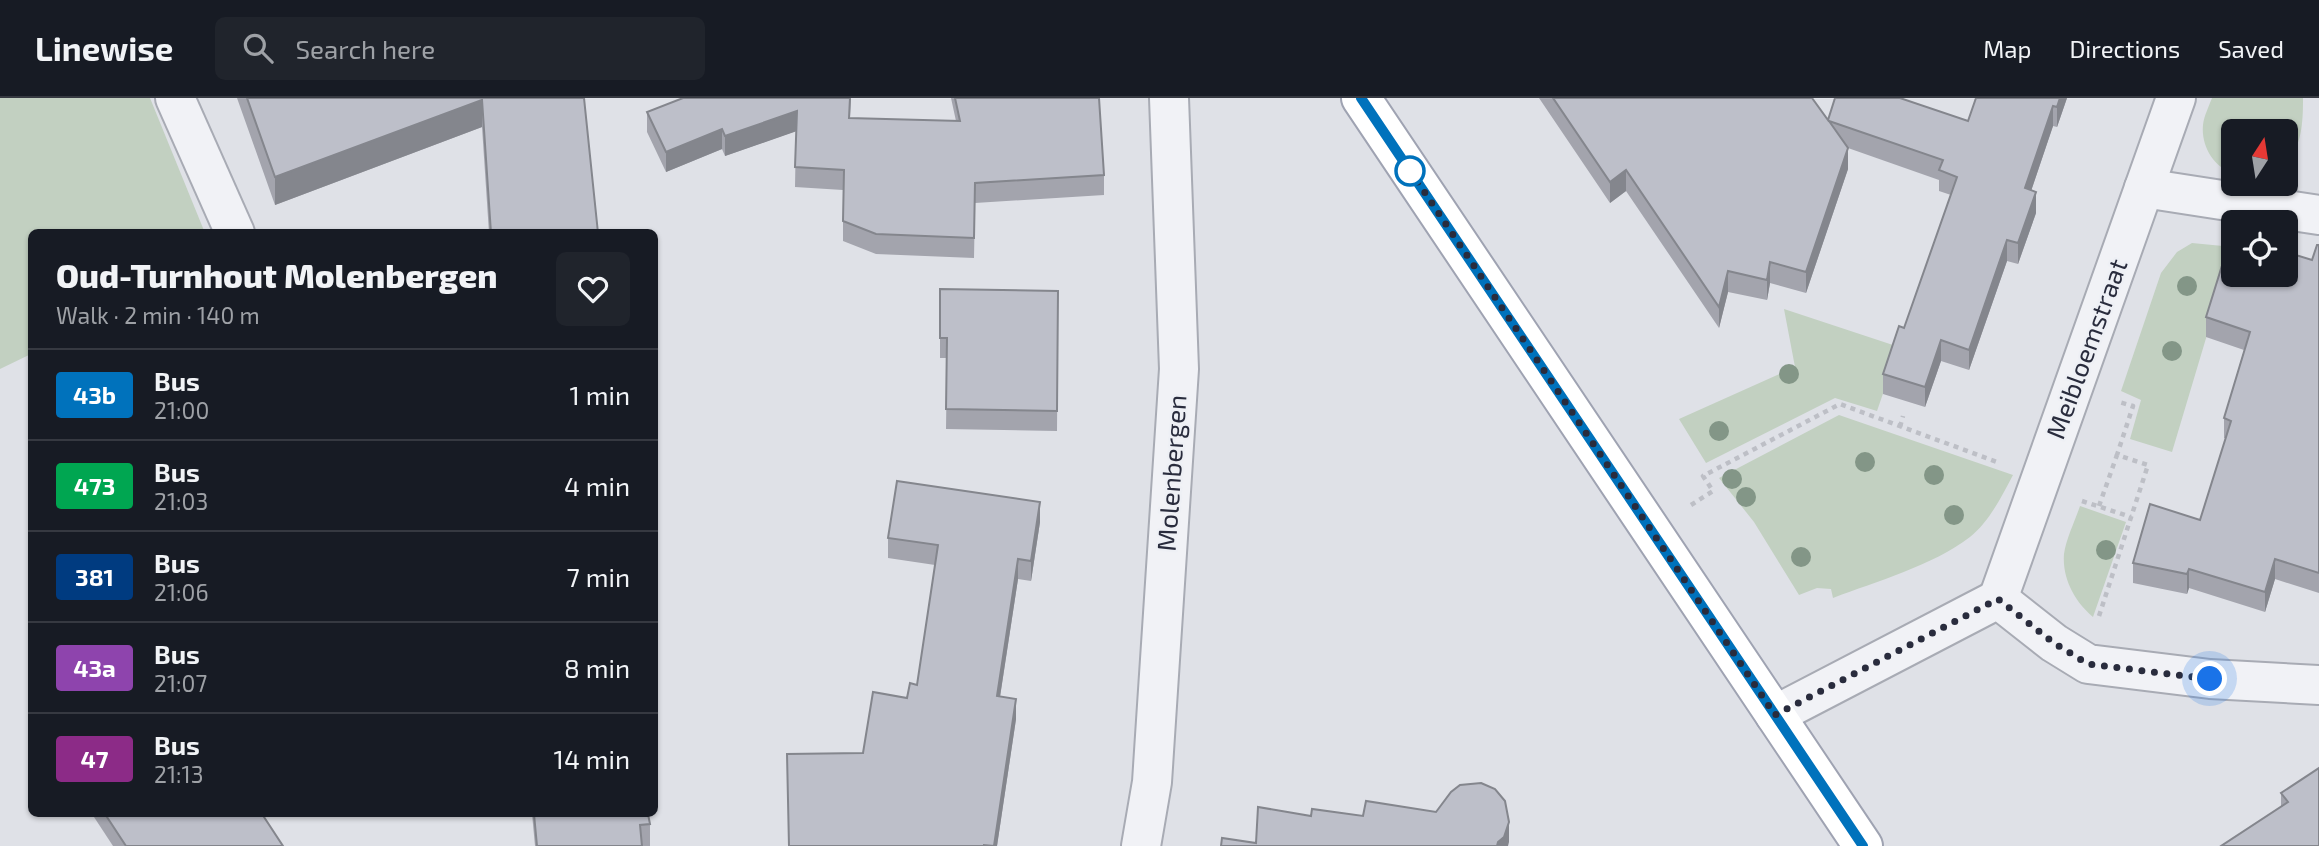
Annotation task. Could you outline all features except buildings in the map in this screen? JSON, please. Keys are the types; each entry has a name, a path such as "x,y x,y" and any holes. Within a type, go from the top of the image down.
{"main road":[{"path":"1361,98 1863,846"}],"street":[{"path":"175,98 233,229"},
{"name":"Molenbergen","path":"1141,846 1152,782 1179,369 1169,98"},
{"name":"Meibloemstraat","path":"1998,599 2176,98"},
{"path":"2144,188 2319,215"},
{"path":"1775,715 1998,599 2054,643 2088,664 2210,679 2319,684"}],"path":[{"path":"2074,386 2133,406 2099,506"},
{"path":"1652,530 1713,491 1703,476 1840,404 2041,478"},
{"path":"1900,426 1903,416"},
{"path":"2088,664 2097,621 2148,465 2117,455"}],"green space":[{"path":"0,98 150,98 203,229 28,229 28,355 0,369"},
{"path":"2212,98 2303,98 2303,116 2298,140 2298,119 2221,119 2221,167 2206,147 2204,118"},
{"path":"2192,243 2221,246 2221,287 2172,452 2130,439 2141,400 2121,391 2161,273 2177,252"},
{"path":"1784,309 1899,347 1877,411 1835,398 1706,463 1679,419 1795,367"},
{"path":"1839,415 2013,475 1977,531 1939,556 1833,598 1831,589 1817,588 1799,595 1754,522 1719,478"},
{"path":"2080,506 2126,522 2093,617 2071,589 2065,572 2064,554"}],"bus line":[{"name":"43b","path":"1361,98 1863,846"}],"route":[{"path":"1410,171 1407,166 1775,715 1998,599 2054,643 2088,664 2210,679"}]}
